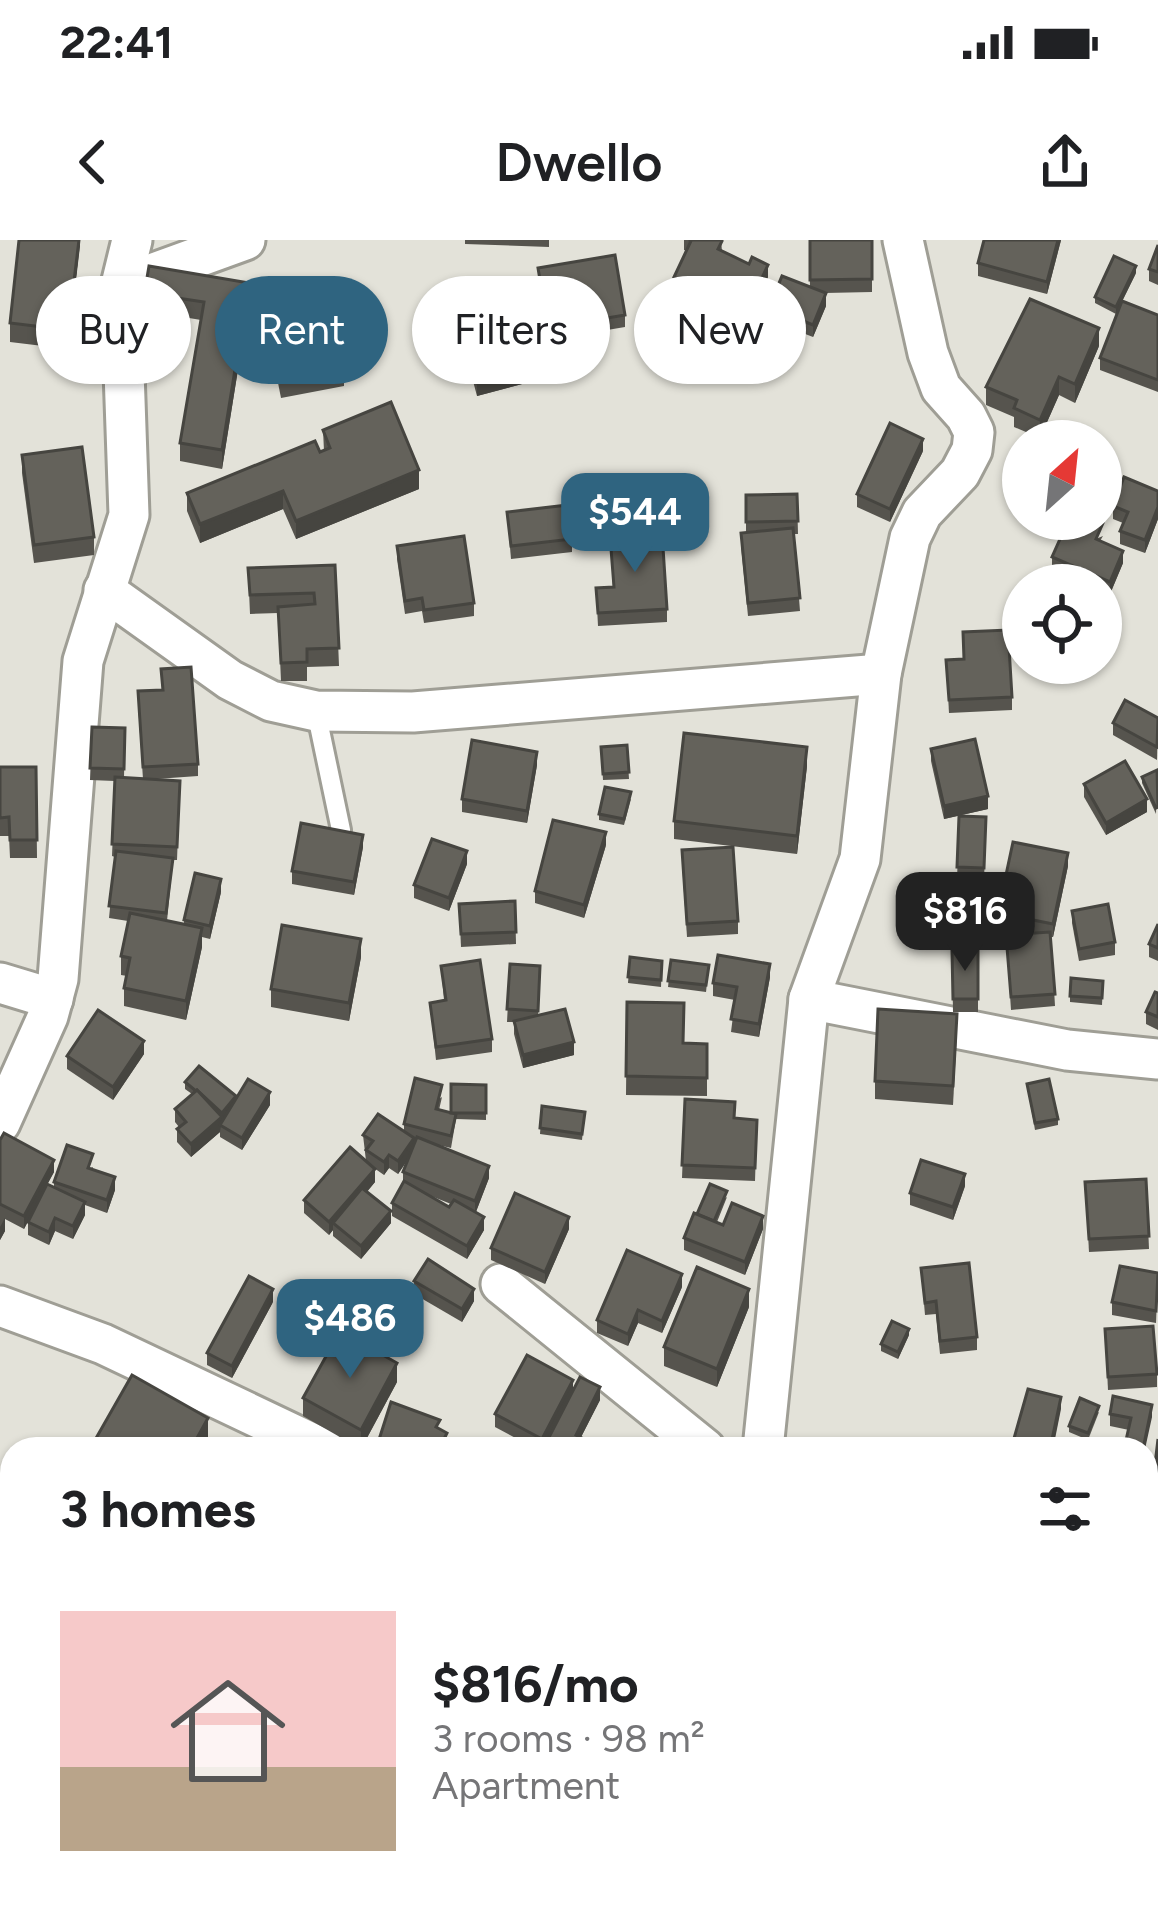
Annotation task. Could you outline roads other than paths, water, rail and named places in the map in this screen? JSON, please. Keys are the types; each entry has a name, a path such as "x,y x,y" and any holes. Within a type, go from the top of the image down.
{"street":[{"path":"123,276 132,240"},
{"path":"146,276 244,240"},
{"path":"764,1437 809,999 860,860 881,674 910,538 922,513 960,472 972,450 974,432 941,388 903,240"},
{"path":"0,1123 53,999 83,661 122,543 131,480 126,384"},
{"path":"104,590 230,680 271,700 316,711 396,714 881,674"},
{"path":"0,983 53,999"},
{"path":"809,999 1067,1051 1158,1059"},
{"path":"501,1284 691,1437"},
{"path":"0,1306 103,1344 299,1437"}],"lane":[{"path":"316,711 340,830"}]}
